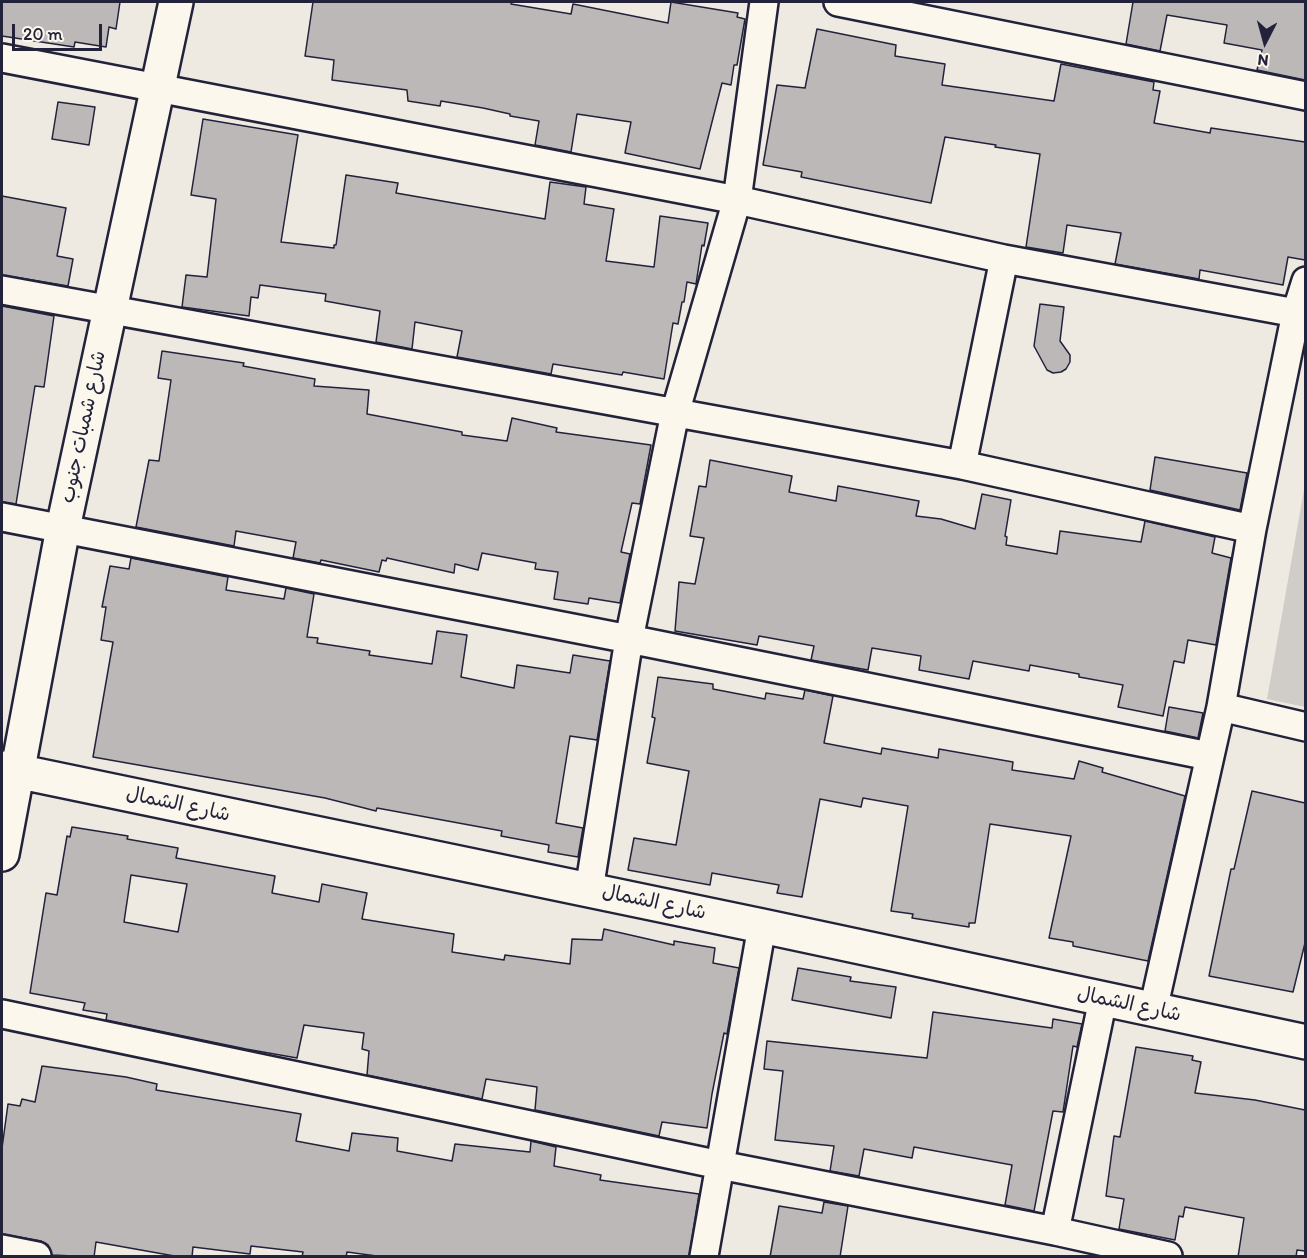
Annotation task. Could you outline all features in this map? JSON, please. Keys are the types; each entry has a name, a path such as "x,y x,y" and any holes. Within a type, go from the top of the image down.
{"street":[{"name":"شارع شمبات جنوب","path":"2,854 9,770 176,2"},
{"path":"589,890 629,639 675,413 737,200 764,2"},
{"path":"838,2 1305,96"},
{"path":"2,58 737,200 1004,259 1296,313"},
{"path":"962,465 1004,259"},
{"path":"1154,1010 1221,707 1252,529 1296,313 1305,281"},
{"path":"2,290 962,465 1252,529"},
{"path":"2,516 1209,756"},
{"path":"1221,707 1305,727"},
{"name":"شارع الشمال","path":"9,770 762,926 1305,1042"},
{"path":"704,1257 762,926"},
{"path":"1055,1231 1103,999"},
{"path":"2,1014 720,1165 1055,1231 1168,1257"},
{"path":"2,1250 37,1257"}],"shaded area":[{"path":"1305,484 1306,707 1267,699"}],"building":[{"path":"2,2 120,2 116,29 109,27 106,47 75,42 74,47 2,36"},
{"path":"313,2 512,2 511,4 571,14 573,4 668,23 671,2 738,13 737,17 745,19 731,85 722,83 700,169 625,153 631,122 577,114 571,152 535,145 539,121 441,101 440,106 408,101 407,90 332,80 334,60 305,56"},
{"path":"1133,2 1305,2 1305,80 1257,70 1262,50 1224,43 1227,25 1167,15 1160,51 1126,44"},
{"path":"817,29 896,45 895,56 945,64 942,85 1054,101 1061,64 1154,82 1153,90 1160,91 1154,123 1210,133 1211,128 1305,142 1305,260 1288,257 1283,285 1200,270 1199,279 1115,264 1121,233 1067,225 1063,253 1026,247 1040,154 995,147 996,145 945,137 931,203 801,177 802,172 763,165 777,85 805,88"},
{"path":"58,102 95,107 89,145 52,139"},
{"path":"203,119 298,135 281,242 334,248 346,175 398,183 396,193 545,219 550,182 586,187 584,204 614,209 606,261 654,267 660,216 708,223 696,284 687,282 678,324 673,323 664,379 553,364 551,374 457,357 462,331 415,322 412,349 376,342 380,311 325,301 326,294 260,285 258,298 251,297 249,316 182,307 186,275 207,277 216,199 191,195"},
{"path":"2,196 66,208 57,256 73,259 68,286 2,275"},
{"path":"1040,304 1064,307 1060,341 1070,355 1070,362 1061,372 1053,373 1047,370 1034,346"},
{"path":"2,306 54,316 44,387 35,386 16,504 2,502"},
{"path":"162,351 244,363 243,366 315,379 314,386 369,390 367,414 462,432 462,435 507,441 512,418 557,428 556,432 651,445 640,504 632,503 621,552 630,554 620,603 589,598 588,604 554,599 558,572 535,569 536,563 482,553 478,570 455,564 454,573 387,558 386,561 382,560 379,572 321,560 320,563 293,558 296,542 236,531 234,546 136,527 149,460 159,461 171,380 158,378"},
{"path":"1155,457 1247,473 1240,510 1150,490"},
{"path":"710,460 792,476 789,492 836,501 838,486 919,501 916,516 941,519 975,529 982,494 1011,500 1005,536 1007,537 1006,545 1057,554 1060,531 1141,542 1145,521 1215,537 1212,553 1231,558 1216,645 1188,640 1184,663 1174,661 1163,716 1118,707 1123,685 1030,665 1029,671 973,661 969,679 919,670 921,656 872,648 868,670 811,660 814,646 759,636 757,645 675,631 679,582 695,584 704,538 690,536 699,486 706,487"},
{"path":"131,558 228,577 226,590 284,599 286,588 314,594 307,637 318,638 317,643 370,651 369,655 432,664 437,631 467,635 461,677 514,688 517,665 570,673 573,655 610,661 597,740 570,736 556,823 583,828 578,857 548,852 549,845 501,836 502,831 377,808 376,811 325,798 93,757 113,642 101,640 106,607 102,607 110,566 129,569"},
{"path":"658,677 713,684 713,689 765,699 766,693 803,699 805,690 833,696 824,743 881,754 882,748 938,758 939,749 1013,762 1012,770 1074,779 1079,761 1103,768 1102,772 1185,796 1148,961 1073,946 1073,942 1049,938 1071,836 990,824 975,923 969,923 969,927 912,918 913,914 891,911 908,806 863,798 861,807 820,799 802,897 777,893 779,885 712,873 710,885 628,870 634,838 676,845 689,771 647,763 655,718 652,717"},
{"path":"1169,707 1203,713 1198,738 1165,731"},
{"path":"1252,791 1305,803 1305,943 1293,992 1209,976 1231,869 1234,869"},
{"path":"72,827 128,836 127,839 178,848 176,858 275,876 272,893 319,902 322,884 367,893 362,919 454,934 452,952 504,960 505,955 570,964 572,939 602,940 604,929 674,945 674,941 715,948 713,963 739,968 727,1034 724,1033 707,1128 662,1122 659,1136 535,1110 537,1087 486,1079 482,1099 367,1075 369,1051 362,1049 364,1033 304,1025 297,1058 106,1020 107,1014 83,1010 85,1003 30,993 46,893 57,895 67,836 70,837","holes":["131,875 187,884 178,932 124,922"]},
{"path":"798,968 851,977 850,981 896,987 891,1018 792,1000"},
{"path":"933,1012 1052,1028 1053,1019 1082,1024 1077,1047 1073,1046 1063,1112 1053,1111 1034,1211 1005,1205 1012,1165 914,1147 912,1158 864,1149 859,1176 830,1171 834,1146 775,1140 783,1071 764,1069 767,1041 927,1058"},
{"path":"1136,1047 1193,1056 1192,1060 1201,1062 1195,1093 1255,1100 1305,1110 1305,1251 1297,1250 1296,1257 1238,1257 1244,1218 1185,1207 1183,1217 1179,1216 1175,1240 1119,1229 1124,1199 1106,1196 1114,1136 1120,1137"},
{"path":"42,1066 126,1077 157,1084 156,1090 301,1114 296,1141 349,1151 352,1133 398,1138 397,1151 452,1161 455,1144 530,1152 531,1141 556,1147 554,1166 601,1175 600,1180 699,1194 689,1257 384,1257 347,1252 346,1257 302,1257 303,1252 251,1246 250,1254 193,1247 192,1257 180,1257 96,1242 94,1257 52,1255 48,1245 41,1241 2,1234 2,1148 8,1104 20,1106 22,1099 35,1102"},
{"path":"824,1202 848,1206 840,1257 770,1257 779,1206 822,1213"}]}
